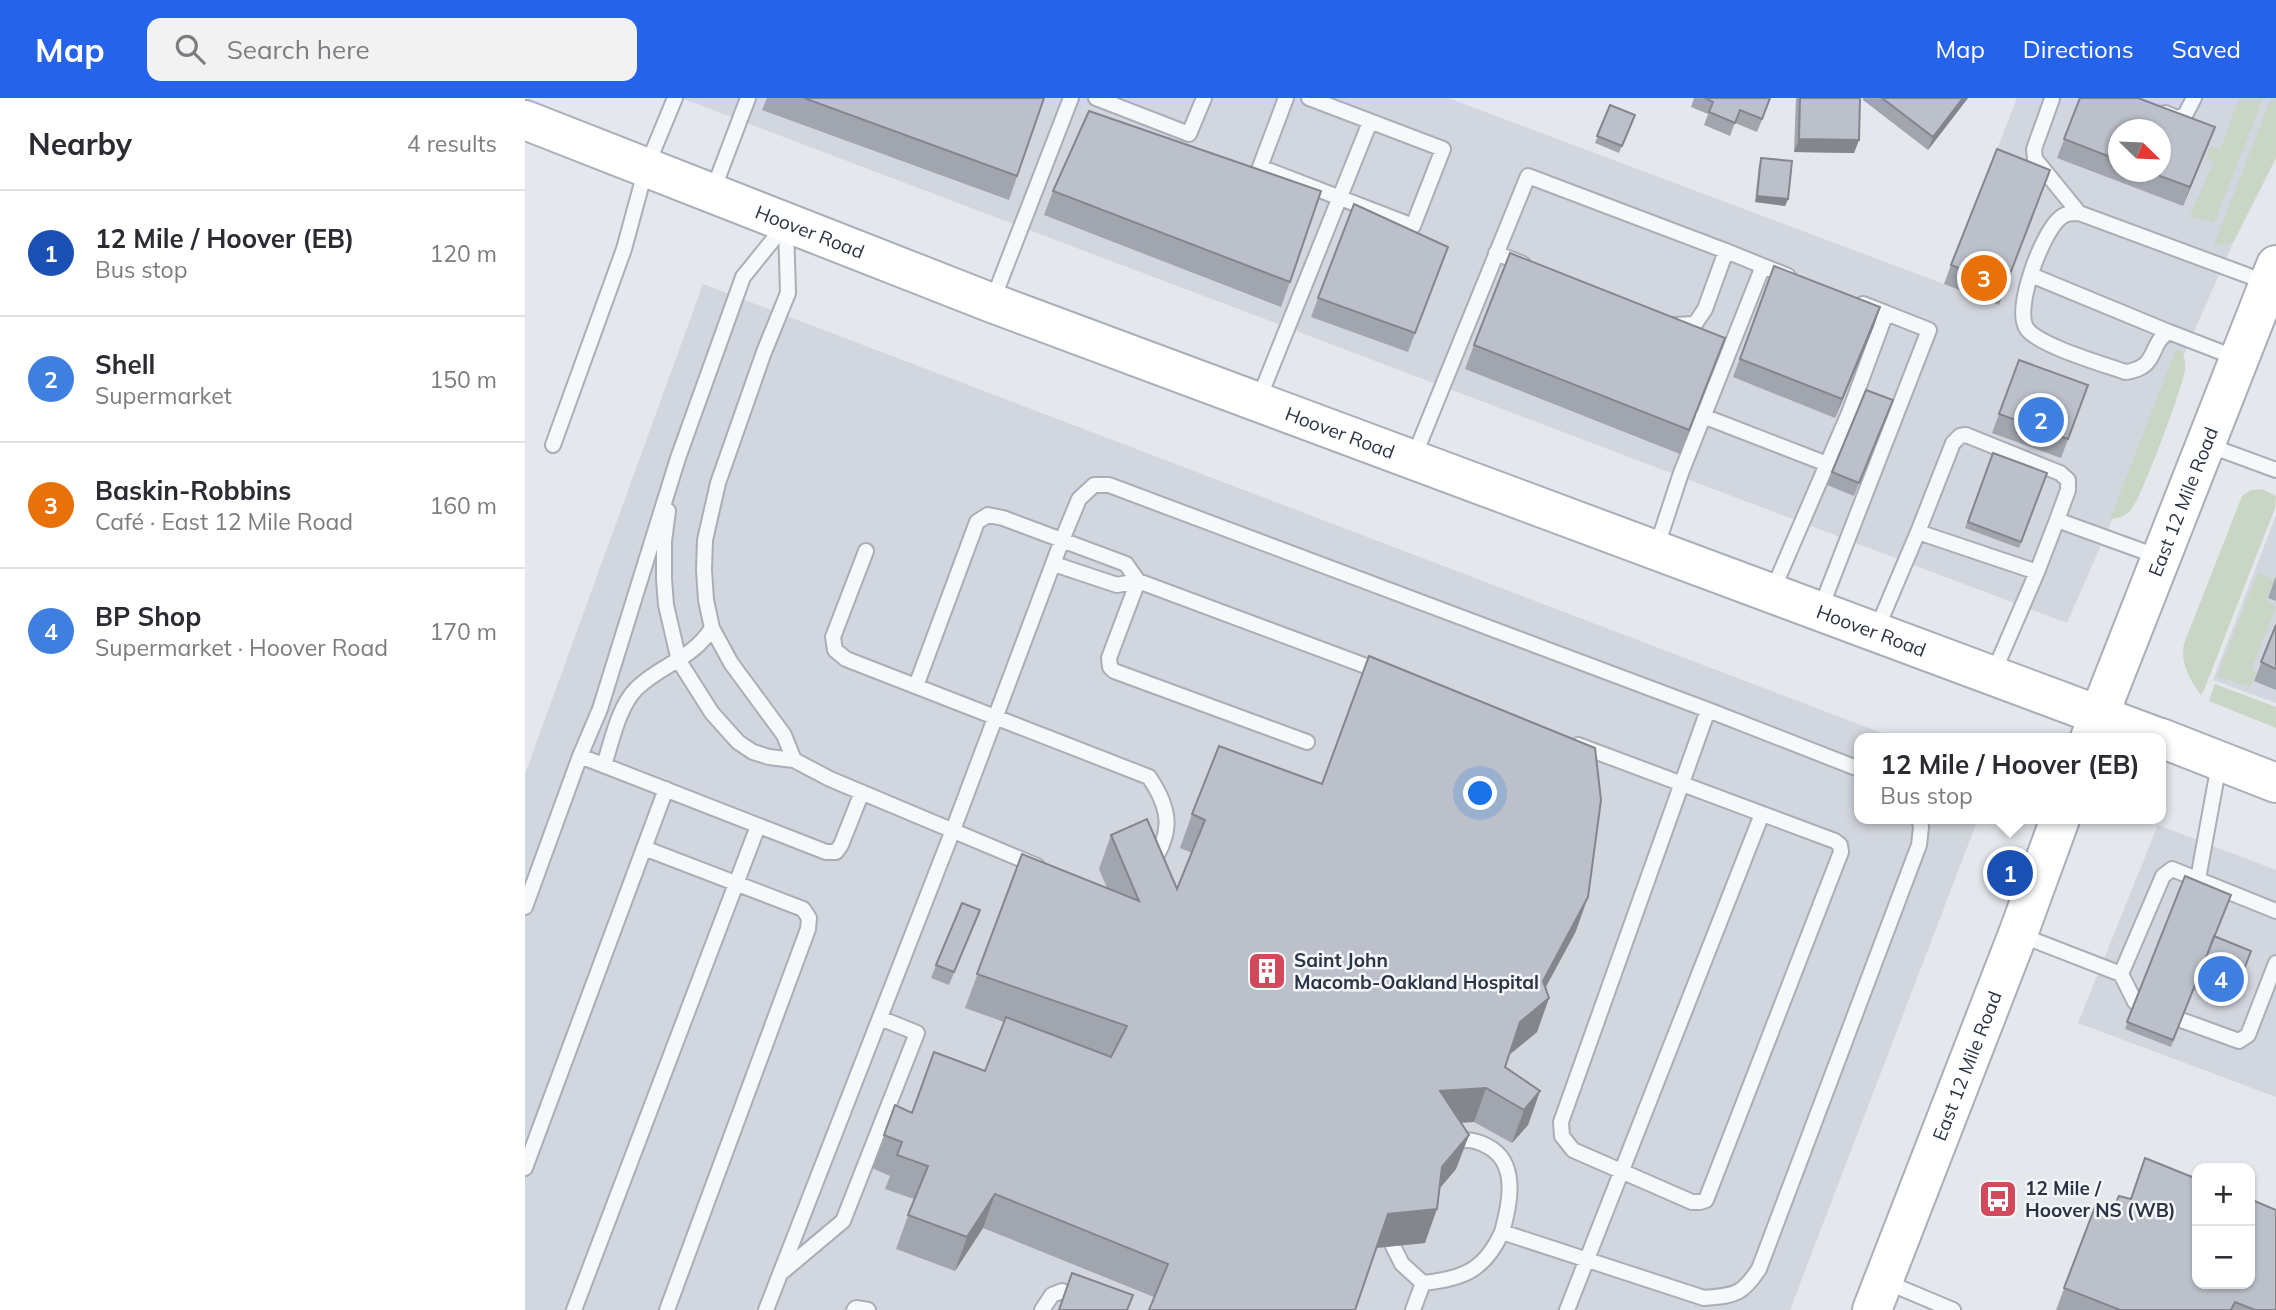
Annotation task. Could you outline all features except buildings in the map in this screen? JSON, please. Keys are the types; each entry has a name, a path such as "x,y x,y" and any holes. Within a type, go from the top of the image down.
{"main road":[{"name":"Hoover Road","path":"525,120 992,303 1993,675 2094,727 2130,733"},
{"name":"East 12 Mile Road","path":"2094,727 2273,274"},
{"name":"Hoover Road","path":"2166,740 2276,783"},
{"name":"East 12 Mile Road","path":"1877,1295 2058,824"}],"lane":[{"path":"553,445 624,250 646,168 674,98"},
{"path":"712,194 748,98"},
{"path":"992,303 1071,98"},
{"path":"1096,98 1189,134 1204,98"},
{"path":"1286,98 1260,167 1413,226 1443,149 1310,98"},
{"path":"2151,108 2177,118 2185,115 2194,98"},
{"path":"2052,99 2034,149 2035,159 2079,213"},
{"path":"1258,402 1370,122"},
{"path":"1413,460 1528,176 1800,280"},
{"path":"2169,332 2162,338 2147,364 2137,370 2125,372 2043,341 2026,327 2022,311 2031,275 2053,226 2060,217 2079,213 2273,274"},
{"path":"525,907 600,709 678,458 743,277 786,224"},
{"path":"786,224 788,293 764,352 718,483 705,540 704,570 706,600 712,628 731,663 784,735 794,760"},
{"path":"1667,322 1679,327 1695,324 1705,309 1726,251"},
{"path":"1496,253 1533,268"},
{"path":"1656,550 1681,473 1763,266"},
{"path":"2031,275 2239,359"},
{"path":"1820,611 1929,330 1849,299"},
{"path":"1772,593 1849,413 1886,313"},
{"path":"1703,416 1827,464"},
{"path":"1876,632 1953,443 1960,436 1966,435 2060,473 2069,480 2068,490 2037,572 1993,675"},
{"path":"2205,444 2276,470"},
{"path":"678,458 667,516 664,579 666,605 680,661 712,713 738,742 753,752 794,760 862,792 1048,870"},
{"path":"766,1310 953,831 1062,540 1079,499 1094,485 1109,485 1708,709 1854,767"},
{"path":"916,686 977,522 988,515 1003,518 1126,564 1138,581"},
{"path":"2057,520 2159,557"},
{"path":"1918,532 2037,572"},
{"path":"866,551 833,637 835,650 846,659 1149,777 1160,793 1168,824 1161,848 1143,872"},
{"path":"1054,564 1117,585 1138,581 1397,678"},
{"path":"1138,581 1109,658 1110,667 1114,671 1307,742"},
{"path":"604,765 619,718 634,691 653,674 680,661 700,645 712,628"},
{"path":"1566,740 1682,784 1835,841 1840,845 1841,852 1706,1200 1700,1202 1692,1202 1573,1150 1562,1136 1561,1122 1682,784 1708,709"},
{"path":"580,756 826,852 836,852 841,845 862,792"},
{"path":"2198,880 2220,761"},
{"path":"525,1168 666,789"},
{"path":"1567,1310 1762,814"},
{"path":"1501,1232 1704,1298 1730,1296 1746,1288 1759,1269 1915,858 1920,824"},
{"path":"575,1310 758,826"},
{"path":"643,848 803,909 809,918 808,929 667,1310"},
{"path":"2121,974 2163,876 2172,869 2276,911"},
{"path":"2018,934 2121,974 2135,1002"},
{"path":"2181,1020 2239,1041 2244,1040 2276,963"},
{"path":"780,1274 843,1221 916,1033 880,1018"},
{"path":"1393,1246 1402,1264 1423,1283 1450,1280 1473,1270 1493,1251 1510,1206 1510,1184 1505,1164 1494,1149 1476,1140 1459,1140 1443,1148"},
{"path":"1413,1310 1423,1283"},
{"path":"1042,1310 1052,1295 1062,1291 1078,1301 1080,1310"},
{"path":"1877,1295 1953,1310"},
{"path":"855,1310 868,1310"}],"shaded area":[{"path":"681,98 1448,98 1944,284 2017,98 2276,98 2276,144 2067,623"},
{"path":"703,284 1882,733 1854,733 1854,824 1976,824 1790,1310 525,1310 525,774"},
{"path":"2276,515 2276,703 2213,680"},
{"path":"2158,825 2276,870 2276,1097 2078,1023"}],"green space":[{"path":"2239,98 2263,98 2214,223 2190,216 2214,161 2206,159 2210,147 2220,150"},
{"path":"2271,98 2276,98 2276,158 2234,241 2214,245"},
{"path":"2176,349 2182,352 2185,368 2162,439 2133,507 2123,516 2110,519"},
{"path":"2262,489 2276,496 2275,508 2201,695 2187,671 2183,658 2184,644 2242,496 2251,490"},
{"path":"2258,572 2275,580 2266,598 2268,603 2276,607 2252,668 2256,673 2250,687 2217,676"},
{"path":"2215,684 2276,707 2276,728 2209,701"}],"place":[{"name":"Baskin-Robbins","path":"1984,278"},
{"name":"Shell","path":"2041,420"},
{"name":"12 Mile / Hoover (EB)","path":"2010,873"},
{"name":"Saint John Macomb-Oakland Hospital","path":"1267,971"},
{"name":"BP Shop","path":"2221,979"},
{"name":"12 Mile / Hoover NS (WB)","path":"1998,1199"}]}
